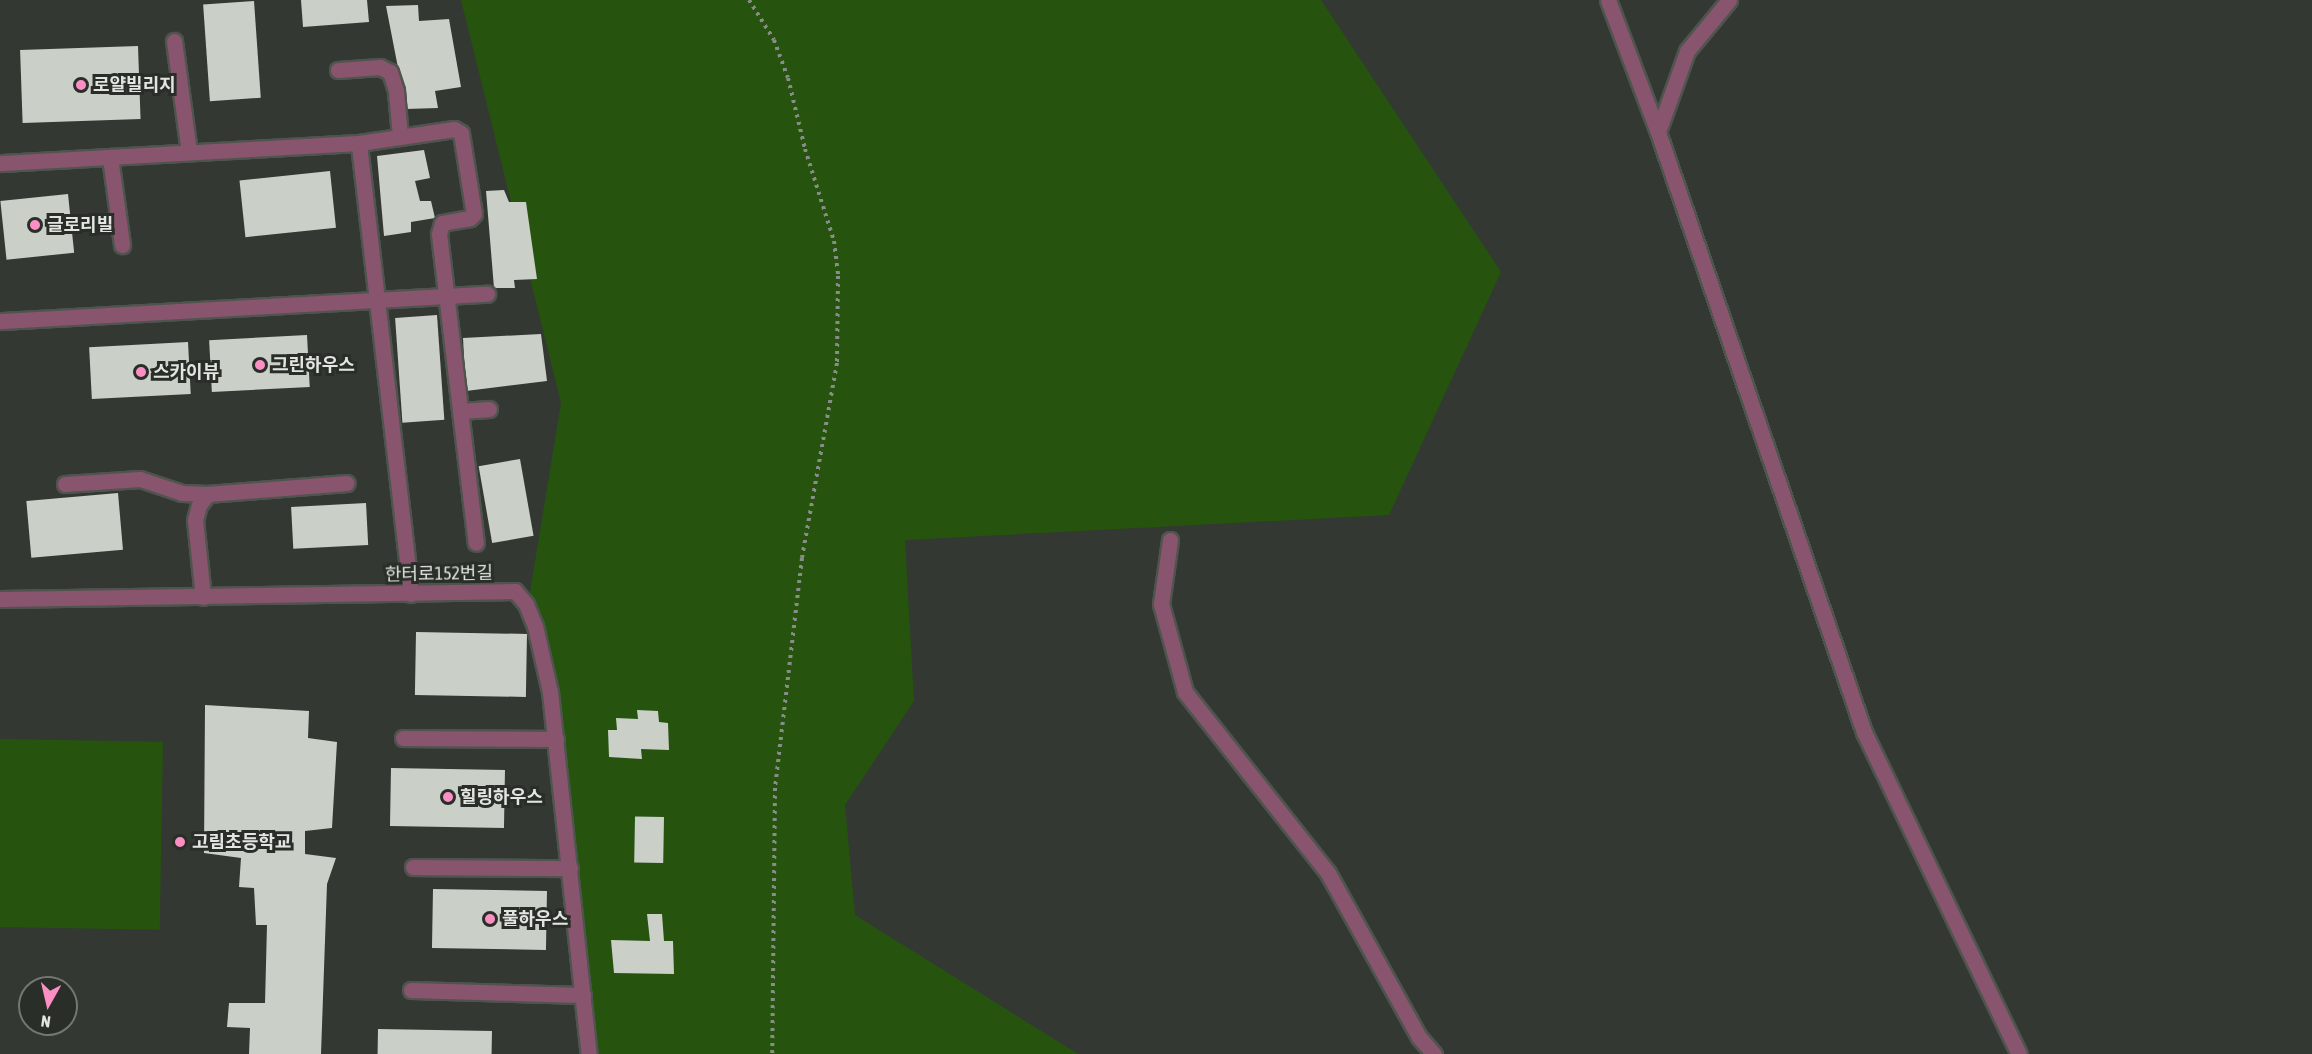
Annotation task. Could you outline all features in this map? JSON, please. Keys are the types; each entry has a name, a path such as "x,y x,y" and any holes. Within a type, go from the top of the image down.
{"street":[{"path":"1608,0 1658,132 1864,732 2019,1054"},
{"path":"1658,132 1687,51 1729,0"},
{"path":"174,41 189,152"},
{"path":"338,70 380,67 390,72 396,92 400,138"},
{"path":"0,163 359,142 454,129 461,133 474,214 470,218 442,223 439,227 445,296 476,543"},
{"path":"359,142 411,594"},
{"path":"110,157 122,245"},
{"path":"0,321 487,294"},
{"path":"461,411 489,409"},
{"path":"65,484 140,479 182,493 208,494 347,483"},
{"path":"203,597 195,520 199,505 208,494"},
{"path":"1170,540 1161,604 1185,692 1328,873 1419,1037 1434,1054"},
{"name":"한터로152번길","path":"0,599 515,591 525,604 535,626 550,692 589,1054"},
{"path":"403,738 556,739"},
{"path":"413,867 570,868"},
{"path":"411,990 583,995"}],"path":[{"path":"749,0 774,40 788,78 805,149 831,232 838,276 837,363 802,558 775,788 772,1054"}],"green space":[{"path":"461,0 1321,0 1501,272 1389,515 905,540 914,701 845,805 855,915 1078,1054 589,1054 566,833 530,592 561,403"},
{"path":"0,739 163,742 160,930 0,927"}],"building":[{"path":"301,0 367,0 369,22 303,27"},
{"path":"254,1 261,98 210,101 203,5"},
{"path":"418,5 419,21 449,19 461,87 435,91 438,108 406,109 386,6"},
{"name":"로얄빌리지","path":"138,46 141,119 23,123 20,50"},
{"path":"424,150 430,178 415,181 420,201 431,201 435,218 411,222 411,232 384,236 377,156"},
{"path":"330,171 336,228 245,237 239,181"},
{"path":"504,190 509,202 526,202 537,279 514,280 515,288 494,288 486,191"},
{"name":"글로리빌","path":"68,194 74,253 7,260 0,201"},
{"path":"437,315 444,420 402,423 395,318"},
{"path":"541,334 547,381 466,391 463,338"},
{"name":"그린하우스","path":"307,335 310,387 212,392 209,340"},
{"name":"스카이뷰","path":"188,342 191,394 92,399 89,347"},
{"path":"520,459 534,536 492,543 479,466"},
{"path":"118,493 123,550 31,558 26,501"},
{"path":"366,503 368,545 293,549 291,507"},
{"path":"416,632 527,634 526,697 415,695"},
{"path":"205,705 309,711 308,738 337,742 332,828 305,831 305,854 336,858 327,884 321,1054 249,1054 250,1028 227,1027 229,1003 265,1003 267,925 256,925 254,888 239,887 241,858 204,853"},
{"path":"637,710 658,711 659,722 668,723 669,750 641,749 642,759 609,757 608,730 617,730 616,718 638,719"},
{"name":"힐링하우스","path":"391,768 505,770 504,828 390,826"},
{"path":"635,816 664,817 663,863 634,862"},
{"name":"풀하우스","path":"433,889 547,891 546,950 432,948"},
{"path":"647,914 662,914 664,941 673,941 674,974 614,973 611,940 650,941"},
{"path":"378,1029 492,1031 492,1054 378,1054"}],"place":[{"name":"로얄빌리지","path":"81,85"},
{"name":"글로리빌","path":"35,225"},
{"name":"그린하우스","path":"260,365"},
{"name":"스카이뷰","path":"141,372"},
{"name":"힐링하우스","path":"448,797"},
{"name":"고림초등학교","path":"180,842"},
{"name":"풀하우스","path":"490,919"}]}
